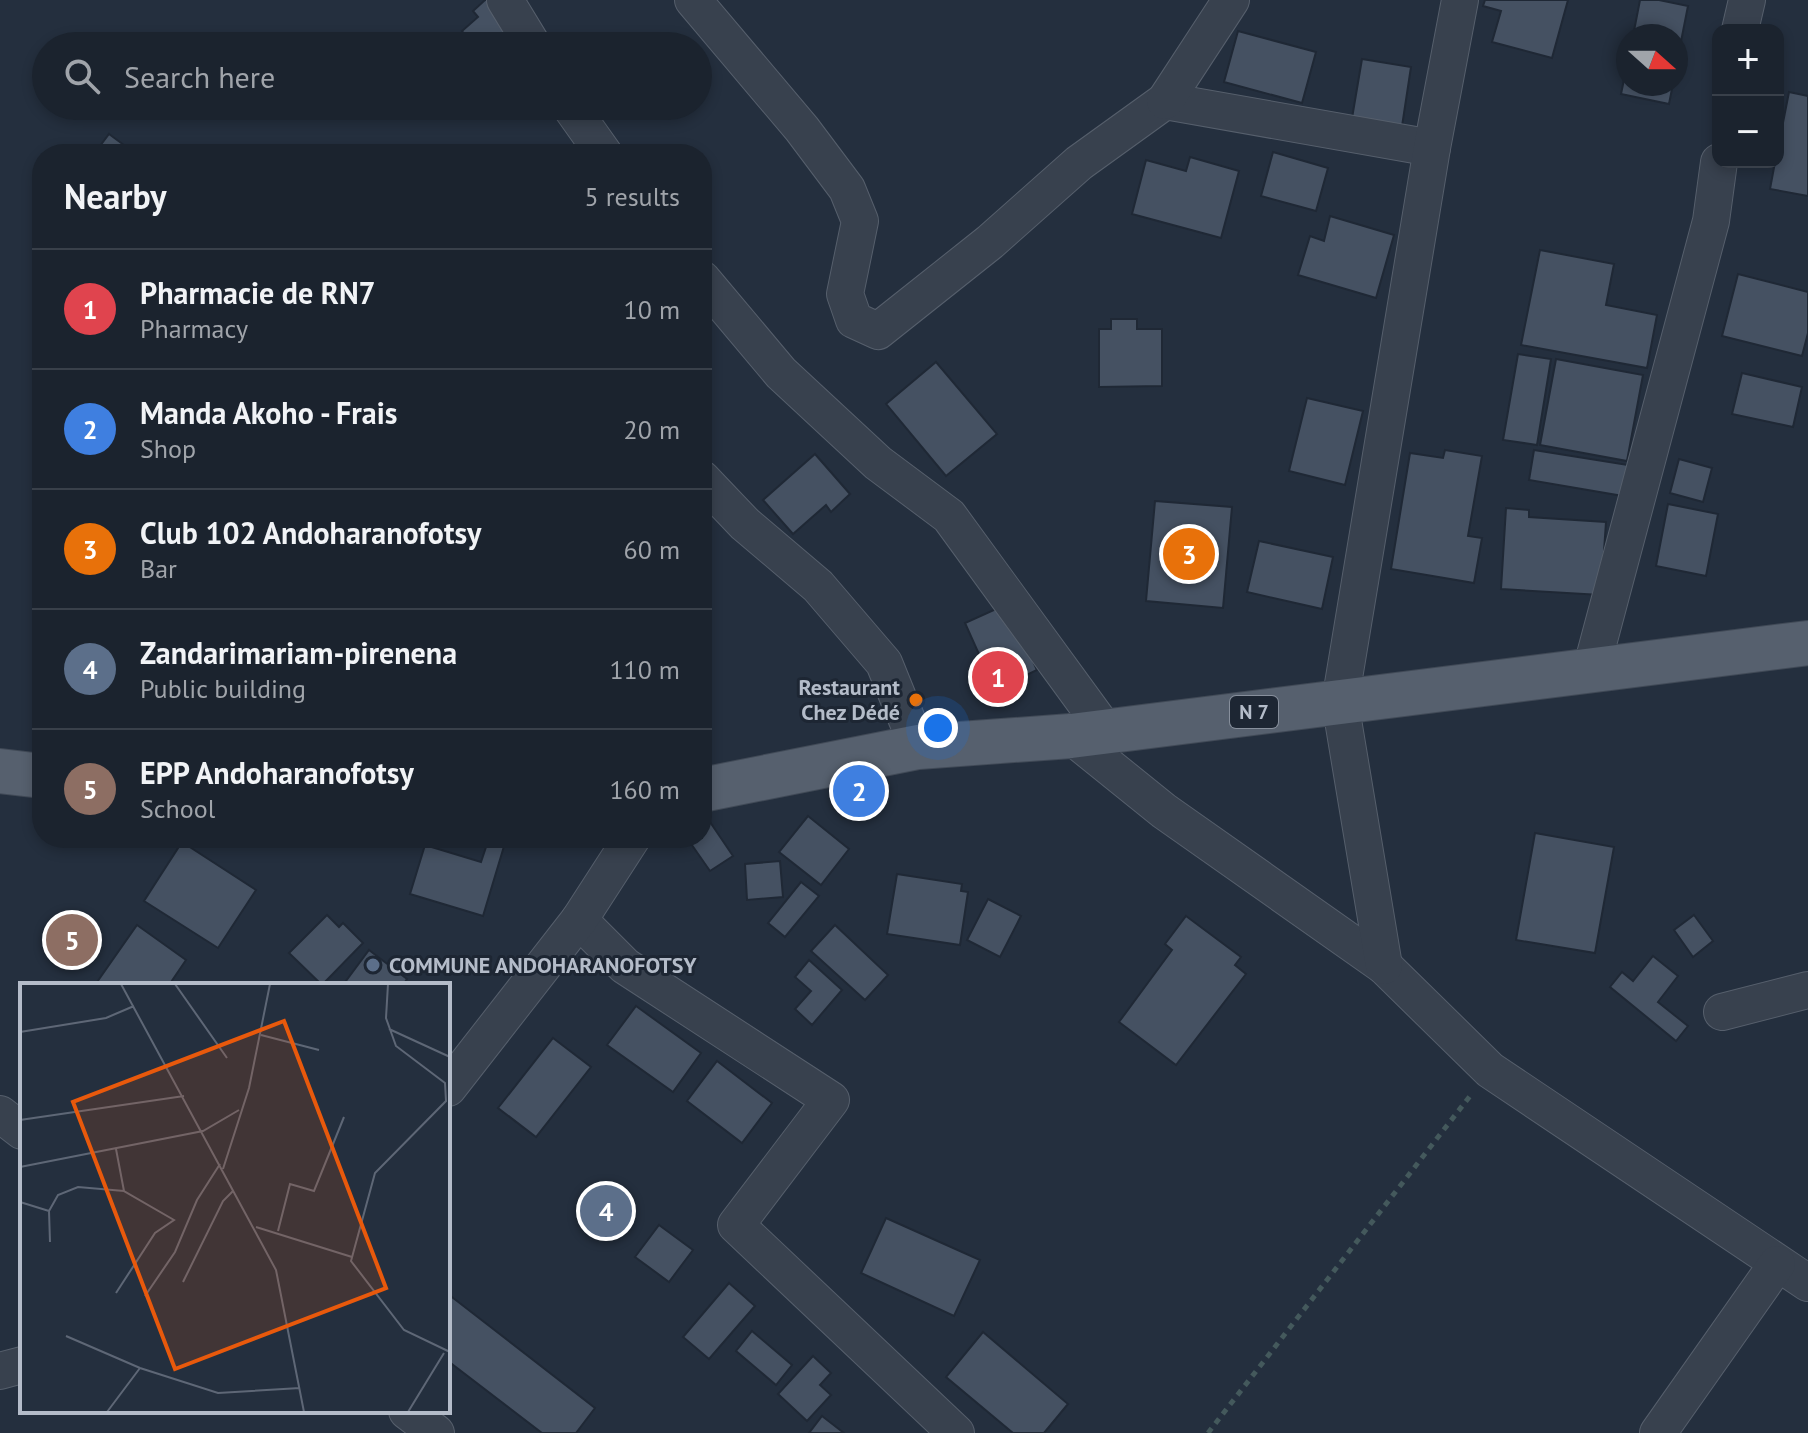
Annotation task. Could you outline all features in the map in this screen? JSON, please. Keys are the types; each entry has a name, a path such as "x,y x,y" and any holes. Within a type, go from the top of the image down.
{"main road":[{"name":"N 7","path":"712,788 918,747 1088,733 1808,643"},
{"path":"0,771 32,775"}],"street":[{"path":"505,0 524,32"},
{"path":"693,0 802,129 847,189 860,221 845,294 854,320 878,331 990,242 1079,163 1165,101 1231,0"},
{"path":"1384,966 1340,702 1432,148 1460,0"},
{"path":"1741,24 1747,0"},
{"path":"1165,101 1432,148"},
{"path":"580,120 597,144"},
{"path":"1591,670 1711,221 1718,168"},
{"path":"712,291 781,373 878,463 949,516 1088,733 1164,811 1384,966 1490,1070 1808,1283"},
{"path":"712,489 745,524 818,586 884,663 918,747"},
{"path":"450,1085 579,920 626,848"},
{"path":"579,920 625,966 831,1100 736,1225 956,1433"},
{"path":"1722,1012 1808,990"},
{"path":"0,1114 20,1129"},
{"path":"1658,1433 1777,1264"},
{"path":"0,1371 20,1366"},
{"path":"410,1413 436,1433"}],"path":[{"path":"1208,1433 1490,1070"}],"building":[{"path":"487,0 515,32 463,32 478,17 473,11"},
{"path":"1485,0 1568,0 1552,58 1492,42 1501,11 1483,6"},
{"path":"1640,0 1688,6 1684,24 1635,24"},
{"path":"1238,31 1316,52 1302,103 1224,82"},
{"path":"1362,59 1411,67 1401,133 1351,124"},
{"path":"1789,92 1808,96 1808,196 1770,189 1774,168 1784,168 1784,117"},
{"path":"1631,96 1671,96 1669,104"},
{"path":"109,134 122,144 102,144"},
{"path":"1273,152 1328,168 1316,211 1261,196"},
{"path":"1190,157 1239,171 1221,238 1132,214 1146,160 1186,171"},
{"path":"1330,216 1394,235 1376,298 1298,275 1310,236 1324,241"},
{"path":"1540,250 1614,264 1606,305 1657,315 1647,368 1521,345"},
{"path":"1738,274 1808,292 1808,333 1802,356 1722,336"},
{"path":"1111,319 1137,319 1137,329 1162,329 1162,386 1099,387 1099,329 1111,329"},
{"path":"1518,354 1551,359 1537,445 1503,440"},
{"path":"1556,359 1643,375 1627,461 1540,445"},
{"path":"936,362 997,434 946,476 886,404"},
{"path":"1742,373 1802,387 1793,427 1732,414"},
{"path":"1307,398 1363,411 1345,485 1289,471"},
{"path":"1445,450 1482,456 1468,536 1482,538 1474,583 1391,569 1410,453 1443,458"},
{"path":"1534,450 1628,465 1623,496 1529,480"},
{"path":"815,454 850,494 831,512 826,505 793,534 763,500"},
{"path":"1679,459 1712,468 1703,502 1670,493"},
{"path":"1155,501 1232,507 1223,608 1146,601"},
{"path":"1668,504 1718,514 1706,576 1656,566"},
{"path":"1506,508 1529,510 1529,517 1606,522 1601,595 1501,589"},
{"path":"1259,541 1333,557 1322,609 1247,592"},
{"path":"1007,604 1037,670 995,690 965,623"},
{"path":"808,816 849,849 821,885 779,852"},
{"path":"712,825 733,856 710,871 694,848 712,848"},
{"path":"1535,833 1614,847 1595,953 1516,940"},
{"path":"178,848 191,848 256,890 218,948 144,901"},
{"path":"424,848 435,848 481,862 486,848 503,848 483,916 410,894"},
{"path":"780,861 783,897 747,900 745,864"},
{"path":"897,874 962,884 961,891 968,892 960,945 887,934"},
{"path":"801,882 819,896 785,937 768,923"},
{"path":"988,899 1021,916 1000,957 967,940"},
{"path":"327,915 339,927 343,923 363,943 324,983 320,983 289,953"},
{"path":"1694,915 1713,941 1693,957 1674,930"},
{"path":"1186,916 1241,957 1235,965 1246,974 1176,1065 1119,1022 1172,950 1165,944"},
{"path":"137,925 186,960 170,983 96,983"},
{"path":"835,925 888,975 865,1000 811,951"},
{"name":"COMMUNE ANDOHARANOFOTSY","path":"369,950 407,979 404,983 344,983"},
{"path":"1653,956 1678,976 1658,1002 1688,1026 1676,1041 1610,987 1622,972 1633,981"},
{"path":"809,960 842,990 812,1025 795,1009 811,991 795,977"},
{"path":"636,1006 701,1053 673,1092 607,1045"},
{"path":"553,1038 591,1067 536,1137 498,1108"},
{"path":"717,1061 772,1103 742,1143 687,1101"},
{"path":"886,1218 980,1260 954,1316 861,1273"},
{"path":"659,1225 693,1250 669,1282 635,1257"},
{"path":"729,1283 755,1306 709,1359 683,1337"},
{"path":"450,1296 595,1408 576,1433 542,1433 450,1363"},
{"path":"752,1331 792,1365 776,1385 736,1351"},
{"path":"983,1332 1068,1404 1044,1433 1013,1433 946,1377"},
{"path":"813,1356 831,1373 820,1385 831,1395 807,1421 778,1394"},
{"path":"822,1416 844,1433 809,1433"}],"place":[{"name":"Club 102 Andoharanofotsy","path":"1189,554"},
{"name":"Pharmacie de RN7","path":"998,677"},
{"name":"Restaurant Chez Dédé","path":"916,700"},
{"name":"Manda Akoho - Frais","path":"859,791"},
{"name":"EPP Andoharanofotsy","path":"72,940"},
{"name":"COMMUNE ANDOHARANOFOTSY","path":"373,965"},
{"name":"Zandarimariam-pirenena","path":"606,1211"}]}
